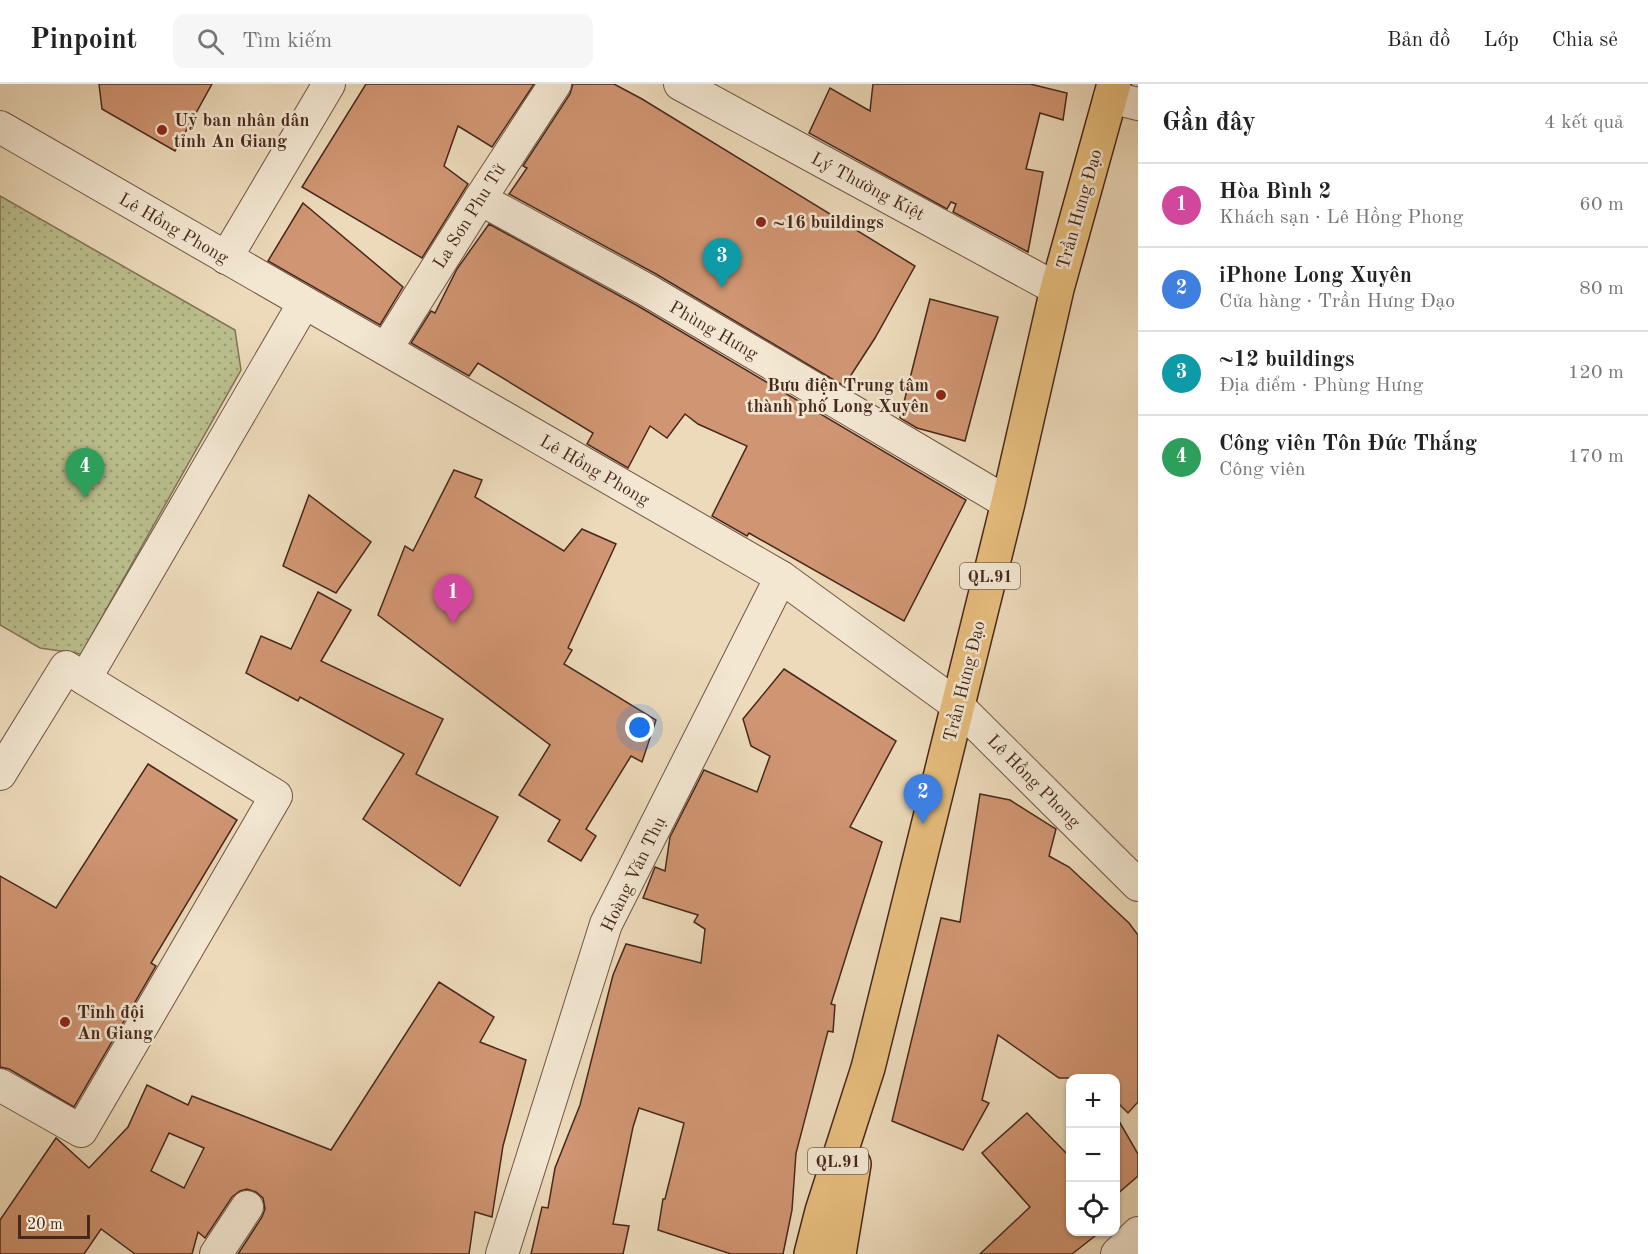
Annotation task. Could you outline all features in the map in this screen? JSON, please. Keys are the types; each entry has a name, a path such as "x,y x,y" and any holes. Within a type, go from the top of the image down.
{"highway":[{"name":"Trần Hưng Đạo","path":"811,1254 822,1211 868,1068 1008,503 1057,289 1121,95"},
{"name":"Trần Hưng Đạo","path":"839,1254 868,1068"}],"street":[{"path":"226,258 329,84"},
{"name":"La Sơn Phu Tử","path":"386,349 555,84"},
{"name":"Lý Thường Kiệt","path":"680,84 1057,289"},
{"name":"Lê Hồng Phong","path":"0,128 781,577 957,705 1138,885"},
{"name":"Phùng Hưng","path":"480,199 647,290 1008,503"},
{"path":"85,679 304,303"},
{"name":"Hoàng Văn Thụ","path":"502,1254 606,924 781,577"},
{"path":"0,774 66,667 276,796 81,1131 0,1085"},
{"path":"216,1254 247,1207"},
{"path":"1117,1254 1138,1233"}],"green space":[{"path":"0,196 235,330 241,370 81,654 40,648 0,625"}],"building":[{"name":"Uỷ ban nhân dân tỉnh An Giang","path":"99,84 212,84 175,151 102,109"},
{"path":"366,84 534,84 492,147 458,126 444,166 468,184 422,258 302,187"},
{"path":"573,84 614,84 915,266 875,338 844,386 656,274 509,194 527,168 523,166 570,94"},
{"path":"873,84 1030,84 1067,93 1063,120 1040,113 1026,169 1043,172 1028,252 953,212 956,204 951,202 947,209 809,133 830,88 870,111"},
{"path":"303,203 403,287 380,325 268,261"},
{"path":"489,224 638,306 966,500 904,621 749,533 747,536 712,516 747,446 698,424 685,414 667,438 650,426 628,468 587,444 593,433 478,363 469,376 411,343 431,311 435,313 457,269"},
{"name":"Bưu điện Trung tâm thành phố Long Xuyên","path":"930,299 998,317 965,441 917,428 900,418"},
{"path":"454,470 482,480 475,497 564,551 582,529 616,544 568,648 572,650 564,664 656,720 642,762 631,756 586,829 596,836 581,861 548,841 560,820 519,795 550,745 378,615 405,546 413,551"},
{"path":"309,495 371,542 336,593 283,566"},
{"path":"318,592 351,610 321,661 443,719 416,774 498,817 460,886 363,819 404,754 300,697 298,701 246,673 261,636 291,649"},
{"path":"784,669 896,741 850,827 882,842 831,1004 835,1005 833,1032 828,1031 796,1153 792,1210 783,1254 731,1254 658,1230 663,1199 665,1199 684,1123 639,1108 613,1224 629,1226 623,1254 531,1254 542,1207 548,1208 555,1168 580,1105 613,975 626,944 701,963 705,929 694,922 698,915 643,898 655,867 665,871 670,837 704,770 757,792 770,756 751,746 743,719"},
{"path":"148,764 237,820 151,963 156,966 74,1107 9,1069 0,1067 0,876 56,908"},
{"path":"980,794 1010,800 1056,829 1049,856 1069,867 1129,923 1138,935 1138,1102 1128,1113 1120,1105 1120,1074 1066,1074 1066,1078 1059,1078 998,1035 982,1100 989,1103 963,1150 892,1121 941,918 960,922"},
{"path":"439,982 494,1017 480,1042 526,1060 503,1146 492,1217 475,1212 469,1254 238,1254 265,1209 263,1198 247,1189 232,1197 205,1238 198,1232 192,1254 135,1254 101,1229 84,1254 0,1254 0,1220 56,1138 89,1168 128,1127 147,1085 188,1105 192,1096 331,1150","holes":["169,1133 204,1148 184,1188 151,1171"]},
{"path":"1027,1113 1066,1153 1066,1236 1095,1236 1072,1254 980,1254 1030,1207 982,1153"},
{"path":"1120,1123 1138,1154 1138,1176 1120,1192"}],"place":[{"name":"Uỷ ban nhân dân tỉnh An Giang","path":"162,130"},
{"name":"~16 buildings","path":"761,222"},
{"name":"~12 buildings","path":"722,288"},
{"name":"Bưu điện Trung tâm thành phố Long Xuyên","path":"941,395"},
{"name":"Công viên Tôn Đức Thắng","path":"85,498"},
{"name":"Hòa Bình 2","path":"453,624"},
{"name":"iPhone Long Xuyên","path":"923,824"},
{"name":"Tỉnh đội An Giang","path":"65,1022"}]}
